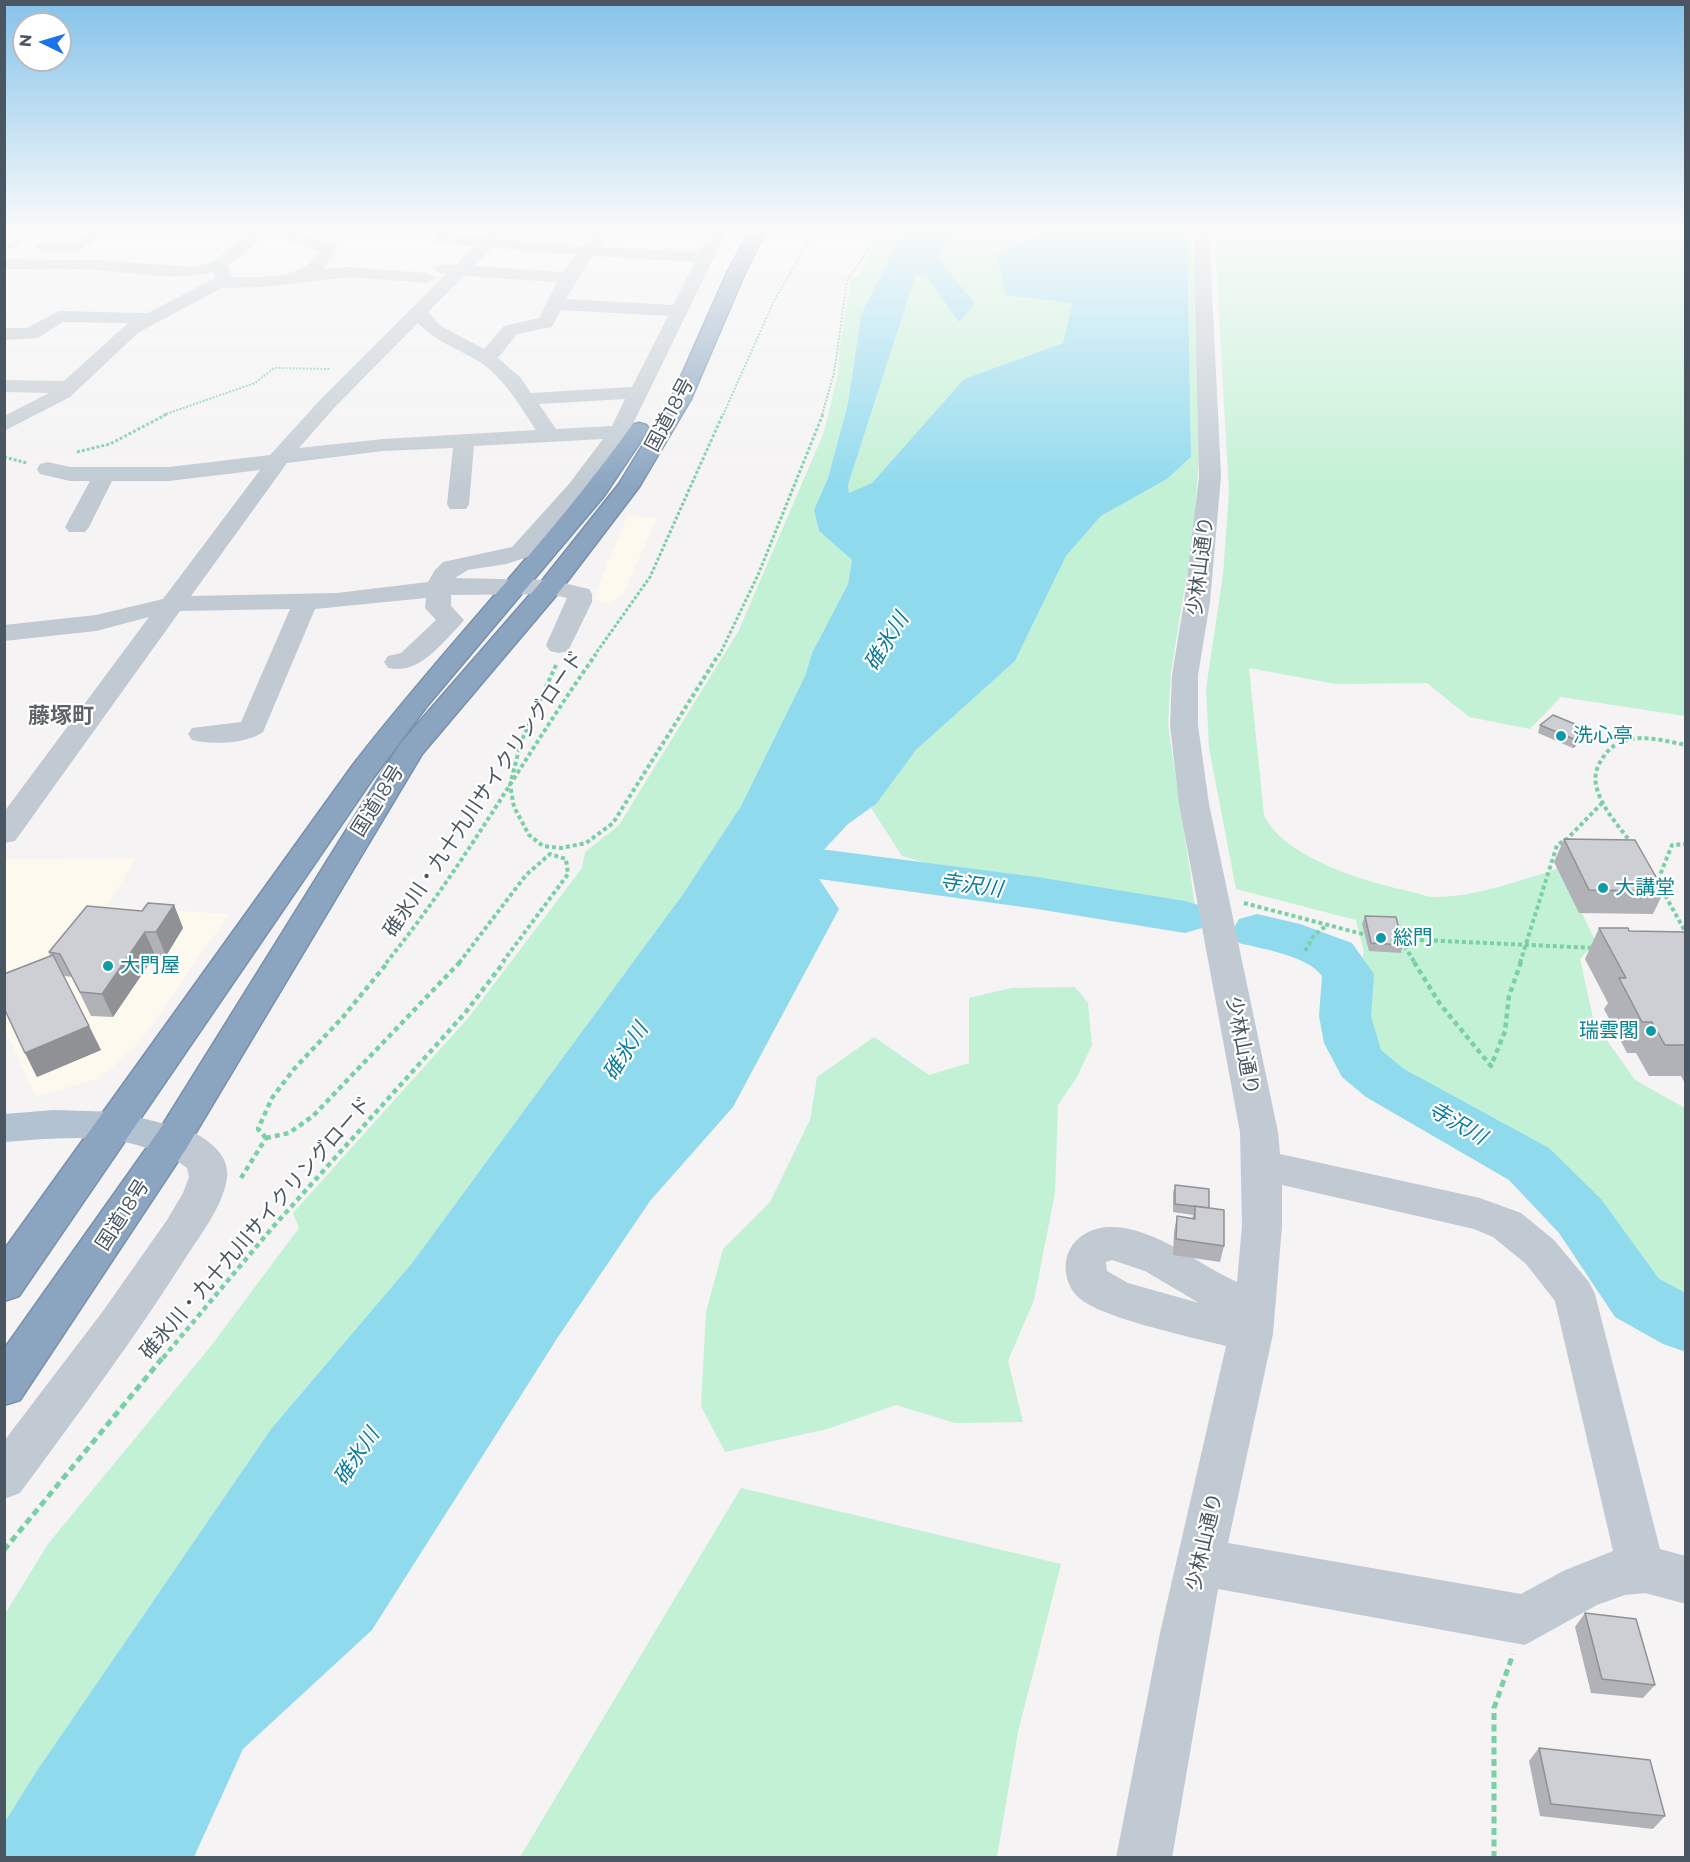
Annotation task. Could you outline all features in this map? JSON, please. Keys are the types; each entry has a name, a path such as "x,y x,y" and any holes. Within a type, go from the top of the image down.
{"highway":[{"name":"国道18号","path":"4,1284 117,1126 363,771 417,700 596,491 630,445 657,399 693,314"},
{"name":"国道18号","path":"4,1386 173,1139 410,750 550,587 628,487 656,444 681,399 718,314"}],"main road":[{"path":"4,1128 54,1124 117,1126 173,1139"}],"street":[{"path":"4,425 70,387 132,328 156,314"},
{"path":"4,834 278,459 361,370 405,314"},
{"path":"422,314 434,330 488,359 514,382 528,399 550,436"},
{"path":"488,359 501,338 518,325 546,323 550,314"},
{"path":"397,662 410,659 451,620 438,608 436,587 445,572 460,562 511,556 520,552 576,489 619,432 679,314"},
{"name":"少林山通り","path":"1144,1857 1169,1707 1199,1562 1254,1321 1263,1233 1263,1165 1259,1132 1194,804 1184,725 1185,675 1197,602 1210,486 1205,314"},
{"path":"4,334 30,334 59,316 149,318"},
{"path":"4,386 70,387"},
{"path":"528,399 641,392"},
{"path":"48,469 70,474 169,474 383,445 619,432"},
{"path":"458,504 464,440"},
{"path":"77,526 105,473"},
{"path":"4,633 96,622 173,604 305,603 436,587 513,586 550,587 580,594 559,645"},
{"path":"202,734 246,731 253,726 305,603"},
{"path":"4,1478 177,1239 205,1193 208,1178 197,1151 173,1139"},
{"path":"1263,1165 1480,1214 1507,1225 1540,1252 1574,1294 1641,1569"},
{"path":"1199,1562 1525,1620 1604,1578 1641,1569 1686,1580"}],"path":[{"name":"碓氷川・九十九川サイクリングロード","path":"4,1550 58,1481 272,1228 465,1013 568,874 566,859 551,851 535,864 495,919 455,967 323,1106 295,1130 278,1137 266,1138 258,1129 272,1098 294,1069 343,1017 410,934 510,787 568,693 650,577 768,314"},
{"path":"559,645 561,654 513,765 510,787 518,818 526,832 541,846 551,851 588,843 601,836 613,823 676,728 734,629 818,432 834,373 842,314"},
{"path":"4,457 48,469 79,451 110,444 164,416 255,383 274,369 361,370"},
{"path":"1638,851 1603,802 1596,788 1594,775 1602,759 1619,739 1640,737 1686,745"},
{"path":"1401,939 1440,1004 1491,1066 1505,1031 1509,996 1528,945 1557,844 1568,839 1603,802"},
{"path":"1658,881 1672,845 1686,844"},
{"path":"1651,871 1685,931"},
{"path":"1232,900 1377,937"},
{"path":"1305,951 1314,935 1327,925"},
{"path":"1389,938 1603,948"},
{"path":"1494,1857 1494,1708 1525,1620"}],"shaded area":[{"path":"627,516 657,518 623,594 609,603 593,600"},
{"path":"137,858 106,906 229,914 139,1043 100,1078 36,1097 5,1030 4,859"}],"green space":[{"path":"845,314 862,314 848,403 828,478 814,510 819,531 852,560 848,584 812,653 805,676 741,806 683,894 412,1263 271,1429 36,1772 5,1824 5,1614 48,1544 211,1346 299,1228 293,1213 469,1017 582,868 585,852 619,825 739,630 824,432 838,373 839,349"},
{"path":"903,314 954,314 959,321 966,314 1070,314 1063,343 964,379 872,483 849,494 848,485"},
{"path":"1189,314 1195,314 1199,458 1193,535 1171,673 1168,725 1196,912 960,873 902,856 871,808 916,750 1015,661 1066,556 1101,516 1167,479 1191,457"},
{"path":"1219,314 1685,314 1685,716 1561,697 1530,729 1469,717 1427,683 1336,684 1249,668 1264,815 1273,830 1305,854 1367,880 1435,897 1482,891 1560,868 1596,942 1580,959 1594,1022 1635,1080 1685,1108 1685,1316 1653,1289 1604,1229 1578,1192 1395,1083 1361,1048 1357,1031 1361,996 1354,963 1362,959 1364,952 1356,920 1236,889 1209,748 1206,689 1223,575 1229,492"},
{"path":"1075,987 1088,1003 1092,1045 1077,1077 1058,1105 1055,1193 1034,1300 1008,1361 1023,1422 955,1423 896,1405 827,1429 725,1452 701,1406 706,1312 723,1249 770,1202 810,1120 817,1077 874,1037 929,1075 969,1063 969,998 1011,988"},
{"path":"741,1488 1061,1564 1018,1732 997,1857 520,1857"}],"water":[{"name":"碓氷川","path":"903,314 848,485 849,493 872,483 964,379 1063,343 1070,314 1189,314 1191,457 1167,479 1101,516 1066,556 1015,661 916,750 876,804 848,824 819,855 817,876 839,909 733,1107 650,1201 558,1337 372,1630 243,1749 194,1857 5,1857 5,1822 36,1772 271,1429 412,1263 683,894 741,806 805,676 812,653 848,584 852,560 819,531 814,510 828,478 848,403 861,315"},
{"path":"953,314 966,314 959,322"}],"building":[{"path":"1553,715 1582,727 1578,731 1585,734 1576,740 1540,725"},
{"path":"1564,839 1635,840 1664,891 1589,890"},
{"path":"148,903 174,905 156,932 145,932 102,994 80,992 60,954 49,952 87,906 142,911"},
{"name":"総門","path":"1365,916 1396,917 1403,945 1371,943"},
{"path":"1599,928 1686,932 1686,1045 1665,1045 1652,1022 1642,1022 1619,978 1626,978"},
{"path":"53,955 89,1026 25,1053 4,1008 4,974"},
{"path":"1175,1185 1209,1189 1209,1208 1175,1204"},
{"path":"1195,1206 1224,1210 1224,1246 1176,1239 1177,1216 1195,1219"},
{"path":"1585,1613 1636,1619 1655,1685 1602,1679"},
{"path":"1539,1748 1650,1760 1665,1816 1551,1804"}],"waterway":[{"name":"寺沢川","path":"758,850 812,863 1037,893 1185,917"},
{"name":"寺沢川","path":"1257,931 1282,936 1334,955 1348,974 1345,1016 1351,1043 1361,1063 1385,1083 1529,1164 1580,1216 1637,1298 1686,1325"}],"place":[{"name":"洗心亭","path":"1561,736"},
{"name":"大講堂","path":"1603,888"},
{"name":"総門","path":"1381,938"},
{"name":"大門屋","path":"108,966"},
{"name":"瑞雲閣","path":"1651,1031"}],"district":[{"name":"藤塚町","path":"61,717"}]}
